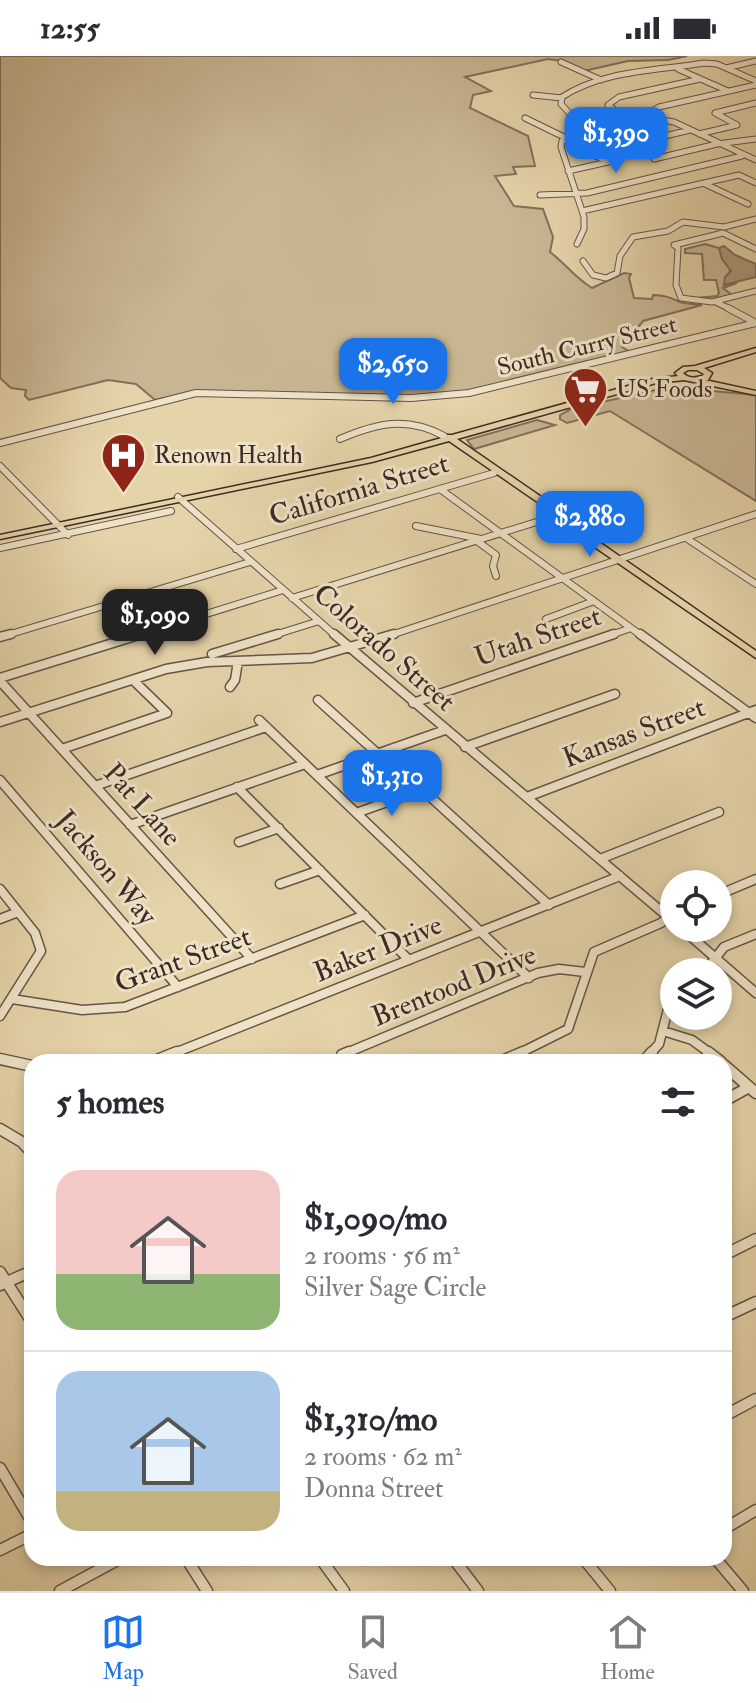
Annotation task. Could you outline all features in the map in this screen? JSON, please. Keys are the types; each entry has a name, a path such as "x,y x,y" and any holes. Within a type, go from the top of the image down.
{"main road":[{"path":"0,535 179,499 448,438 682,374 734,354 756,350"},
{"path":"694,380 746,353"},
{"path":"723,366 734,354"},
{"path":"696,368 719,382 755,391"},
{"path":"541,411 682,374 694,380 755,391"},
{"path":"608,393 678,381 755,391"},
{"path":"448,438 544,508 556,512"},
{"path":"448,438 756,655"}],"street":[{"path":"749,56 756,60"},
{"path":"726,68 756,60"},
{"path":"561,62 601,80"},
{"path":"533,95 562,98 577,87 601,80 714,64 756,83"},
{"path":"677,69 729,91"},
{"path":"700,79 615,98 608,105 616,111 670,121 756,158"},
{"path":"577,244 584,229 582,211 560,144 568,139 630,124 659,107 756,83"},
{"path":"562,98 561,104 567,112 603,130"},
{"path":"699,134 737,125 715,113 756,103"},
{"path":"525,118 568,139"},
{"path":"632,144 690,130"},
{"path":"654,159 756,139"},
{"path":"568,171 608,162 592,154"},
{"path":"540,195 576,194 746,156"},
{"path":"582,211 739,175 756,183"},
{"path":"704,183 748,204"},
{"path":"583,261 596,277 615,275 620,256 633,237 668,231 683,222 724,227 756,219"},
{"path":"756,249 723,233 674,244 678,248 676,285 680,297 716,302 756,323"},
{"path":"716,302 756,291"},
{"name":"South Curry Street","path":"0,443 196,393 411,398 472,393 756,323"},
{"path":"340,439 372,424 394,421 422,424 448,438"},
{"path":"0,466 68,535"},
{"name":"California Street","path":"236,549 494,473"},
{"path":"440,489 754,714"},
{"name":"Colorado Street","path":"179,499 413,703 660,908"},
{"path":"0,548 171,511"},
{"path":"292,598 501,533 556,512"},
{"path":"0,722 184,665 297,661 350,648 756,514"},
{"path":"416,526 468,534 479,540 496,555 493,566 496,576"},
{"path":"686,538 756,584"},
{"path":"0,637 250,562"},
{"path":"0,680 283,590"},
{"path":"546,619 594,601"},
{"path":"212,654 319,621"},
{"name":"Utah Street","path":"413,703 631,628"},
{"path":"230,687 235,680 238,661"},
{"name":"Pat Lane","path":"0,680 252,959"},
{"path":"62,749 167,713 133,680"},
{"path":"465,747 615,694"},
{"path":"318,700 378,754"},
{"name":"Kansas Street","path":"527,797 754,714"},
{"path":"259,720 529,978"},
{"path":"95,786 266,727"},
{"path":"317,775 445,730"},
{"path":"130,825 305,764"},
{"name":"Jackson Way","path":"0,780 178,987"},
{"path":"237,787 409,960"},
{"path":"356,813 418,791 425,792 549,905"},
{"path":"600,859 719,812"},
{"path":"239,842 279,828"},
{"path":"280,884 320,870"},
{"name":"Baker Drive","path":"172,1054 620,876"},
{"path":"732,889 756,879"},
{"path":"0,889 40,941 41,951 0,1016"},
{"path":"0,919 18,912"},
{"name":"Grant Street","path":"12,999 94,1013 125,1007 365,915"},
{"path":"518,1054 568,1029 594,952 660,923"},
{"path":"697,942 715,958 724,947 756,934"},
{"name":"Brentood Drive","path":"356,1054 553,969 585,972"},
{"path":"732,972 756,992"},
{"path":"650,1054 659,1044 663,1031 692,1040 711,1054"},
{"path":"0,1059 24,1064"},
{"path":"732,1071 752,1090 732,1098"},
{"path":"0,1129 24,1144"},
{"path":"732,1251 756,1239"},
{"path":"24,1273 2,1280 24,1311"},
{"path":"732,1313 756,1302"},
{"path":"732,1412 756,1399"},
{"path":"0,1468 24,1508"},
{"path":"732,1524 756,1510"},
{"path":"0,1550 24,1538"},
{"path":"60,1591 106,1566"},
{"path":"191,1566 207,1591"},
{"path":"326,1566 344,1591"},
{"path":"459,1566 478,1591"},
{"path":"590,1566 610,1591"},
{"path":"722,1566 743,1591"}],"shaded area":[{"path":"0,56 687,56 628,61 584,71 562,61 548,59 465,77 491,91 473,95 470,108 528,136 535,166 513,167 516,174 495,176 514,206 543,209 553,237 550,252 592,288 624,273 631,274 629,278 634,298 652,299 653,295 702,305 643,321 622,347 632,353 463,392 418,396 194,391 155,400 136,384 108,380 29,400 25,396 26,390 11,388 0,378"},
{"path":"705,244 719,248 731,268 724,285 737,283 723,288 732,295 711,300 696,298 717,296 719,293 716,280 704,280 702,254 685,253 685,249"},
{"path":"724,246 735,255 756,264 756,277 724,285 725,277 731,271 722,259 719,248"},
{"path":"669,387 756,395 756,501 610,411 567,423 560,419 560,415 571,409"},
{"path":"537,420 555,425 474,449 467,440"}],"place":[{"name":"US Foods","path":"585,428"},
{"name":"Renown Health","path":"123,494"}]}
